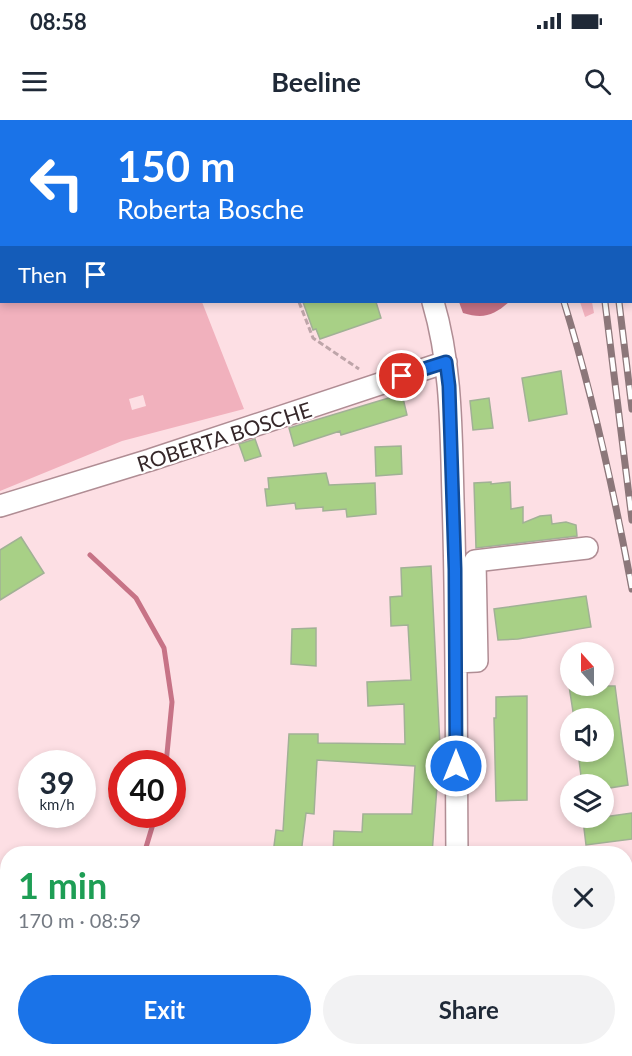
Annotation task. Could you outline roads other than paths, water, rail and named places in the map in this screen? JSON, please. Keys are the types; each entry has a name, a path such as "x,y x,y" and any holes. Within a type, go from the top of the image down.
{"street":[{"path":"433,303 440,326 449,386 455,569 457,846"},
{"name":"ROBERTA BOSCHE","path":"0,506 150,460 446,362"},
{"path":"456,662 477,661 476,561 587,548"}],"waterway":[{"path":"90,555 136,598 164,648 172,702 167,750"},
{"path":"146,846 152,828"}],"railway":[{"path":"564,303 602,444 632,589"},
{"path":"605,303 632,520"},
{"path":"619,303 632,409"}]}
